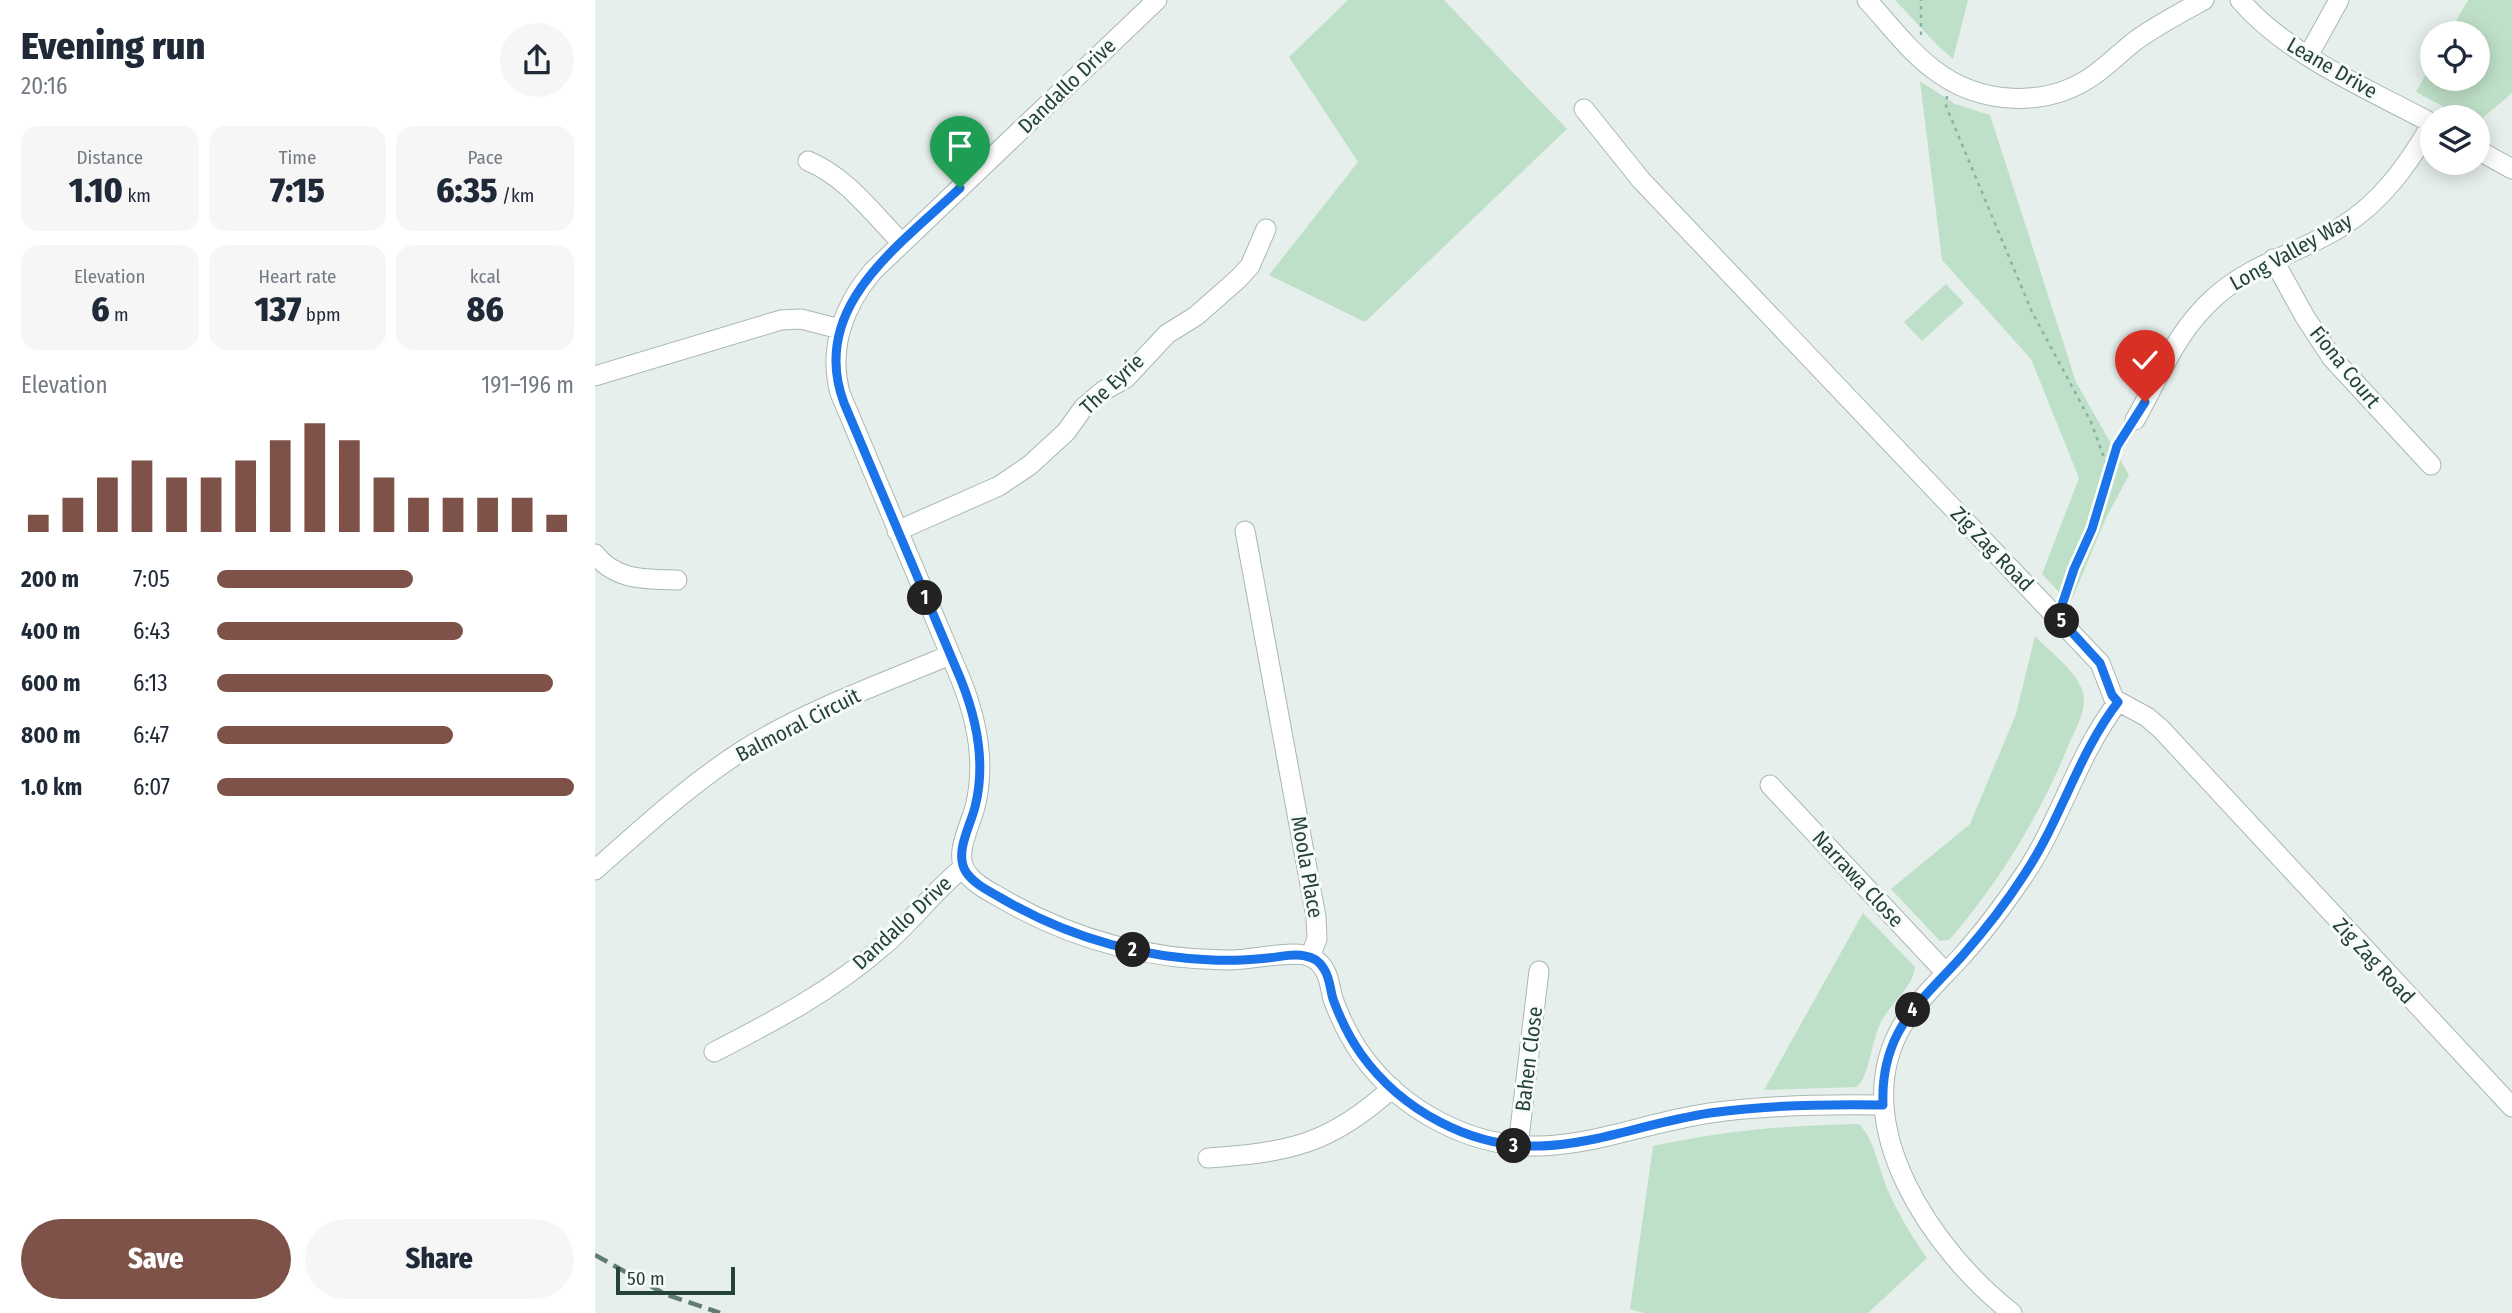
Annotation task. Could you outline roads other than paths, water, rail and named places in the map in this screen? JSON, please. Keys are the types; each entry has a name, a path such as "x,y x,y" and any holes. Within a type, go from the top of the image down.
{"street":[{"name":"Dandallo Drive","path":"714,1052 802,1006 885,945 964,867 962,850 979,791 979,750 972,709 840,393 836,366 840,329 849,304 864,281 902,243 1157,0"},
{"path":"1867,0 1926,63 1954,82 1979,93 2009,99 2039,97 2066,90 2092,76 2154,28 2204,0"},
{"name":"Leane Drive","path":"2240,0 2276,35 2308,56 2420,117"},
{"path":"2308,56 2339,0"},
{"name":"Zig Zag Road","path":"1584,109 1635,174 2100,663 2112,695 2118,702 2147,717 2161,729 2512,1107"},
{"name":"Long Valley Way","path":"2134,420 2166,358 2194,318 2229,285 2273,259 2342,227 2370,205 2403,169 2420,143"},
{"path":"2490,157 2512,169"},
{"path":"808,161 828,171 846,185 902,243"},
{"name":"The Eyrie","path":"897,531 999,486 1030,465 1066,432 1079,412 1097,395 1126,377 1167,334 1196,316 1238,279 1249,266 1266,229"},
{"name":"Fiona Court","path":"2273,259 2327,351 2431,465"},
{"path":"595,376 782,320 801,319 840,329"},
{"name":"Moola Place","path":"1245,531 1316,917 1317,934 1310,957"},
{"path":"595,554 604,564 621,574 677,580"},
{"name":"Balmoral Circuit","path":"595,870 687,790 747,748 807,715 950,655"},
{"path":"2012,1313 1959,1264 1927,1219 1899,1164 1887,1128 1883,1105 1884,1077 1897,1036 1919,1002 1993,919 2034,860 2099,728 2118,702"},
{"name":"Narrawa Close","path":"1770,785 1946,973"},
{"path":"964,867 976,882 1028,913 1110,945 1172,957 1210,960 1294,955 1310,957 1326,971 1334,1000 1351,1038 1370,1065 1419,1110 1450,1127 1484,1140 1518,1146 1572,1145 1711,1113 1794,1106 1883,1105"},
{"name":"Bahen Close","path":"1518,1146 1539,971"},
{"path":"1208,1158 1273,1152 1316,1140 1358,1117 1392,1088"}],"railway":[{"path":"595,1255 665,1294 720,1313"}]}
